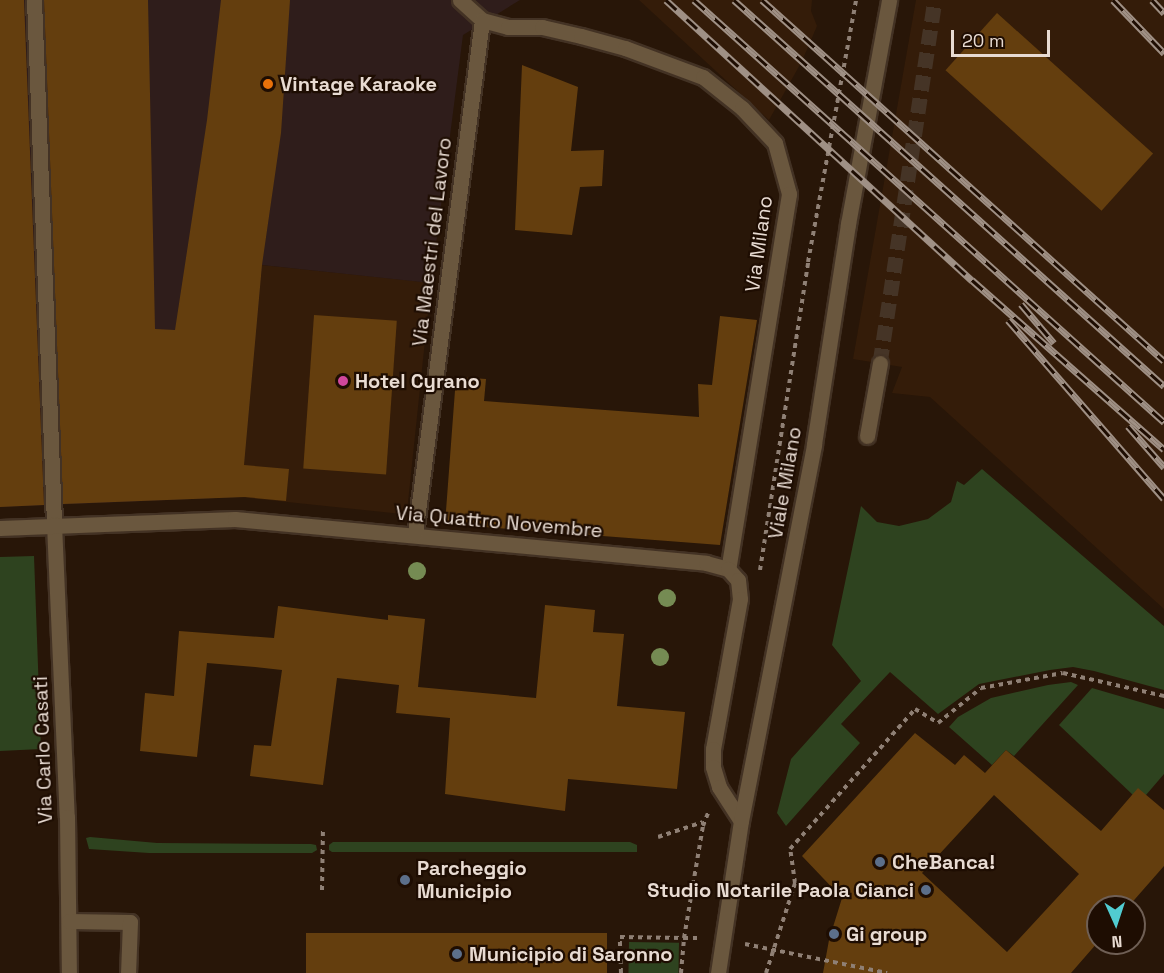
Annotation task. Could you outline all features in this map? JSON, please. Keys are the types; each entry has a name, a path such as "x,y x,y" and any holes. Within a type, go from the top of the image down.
{"street":[{"name":"Via Carlo Casati","path":"34,0 54,524 68,817 69,973"},
{"path":"460,0 482,20"},
{"name":"Viale Milano","path":"718,973 741,821 799,529 848,224 889,0"},
{"name":"Via Maestri del Lavoro","path":"415,534 482,20"},
{"name":"Via Milano","path":"482,20 508,27 542,27 581,36 625,48 703,77 742,108 775,143 789,194 728,569"},
{"path":"867,436 880,363"},
{"name":"Via Quattro Novembre","path":"0,528 54,524 235,519 415,534 706,563 728,569"},
{"path":"728,569 738,580 740,598 713,749 713,768 719,787 741,821"},
{"path":"69,921 130,922 128,973"}],"path":[{"path":"811,245 856,0"},
{"path":"758,579 808,262"},
{"path":"766,973 795,883 790,849 915,709 938,723 981,688 1063,673 1164,696"},
{"path":"621,973 620,937 684,938 704,822 719,787"},
{"path":"658,837 704,822"},
{"path":"322,890 323,829"},
{"path":"772,951 887,973"}],"shaded area":[{"path":"0,0 520,0 463,35 431,283 262,265 241,497 0,507"},
{"path":"639,0 812,0 811,11 817,26 802,61 769,120"},
{"path":"916,0 1164,0 1164,609 930,397 892,393 902,367 853,359"},
{"path":"262,265 431,283 407,514 238,497"}],"green space":[{"path":"982,469 1164,626 1164,690 1073,667 979,684 938,714 890,672 841,724 860,743 786,826 777,813 791,759 861,681 832,645 861,506 877,522 899,526 928,519 951,502 957,481 964,485"},
{"path":"34,556 41,749 0,751 0,557"},
{"path":"1071,682 1078,685 1014,756 1006,750 992,765 949,727 958,717 991,698"},
{"path":"1092,688 1164,709 1164,774 1146,795 1133,795 1059,725"},
{"path":"86,838 157,843 311,844 316,845 317,850 312,853 149,853 89,849"},
{"path":"333,842 630,842 637,845 637,852 332,852 329,850 329,845"},
{"path":"629,942 679,943 678,973 628,973"}],"building":[{"path":"0,0 24,0 44,505 0,507"},
{"path":"44,0 148,0 155,329 175,330 207,120 221,0 290,0 281,133 262,265 244,465 289,469 286,501 245,497 63,504"},
{"path":"997,13 1153,154 1102,211 945,70"},
{"path":"522,65 578,87 571,151 604,150 602,186 580,187 572,235 515,230"},
{"path":"314,315 397,321 386,474 303,469"},
{"path":"720,316 757,320 720,545 445,524 456,377 486,379 484,401 699,417 698,384 712,385"},
{"path":"545,605 595,610 593,632 624,634 617,706 685,712 677,789 568,779 565,811 445,794 450,718 396,713 399,685 337,678 323,785 250,776 254,745 271,746 282,670 207,663 197,757 140,751 145,693 174,696 179,631 274,638 278,606 388,620 388,615 425,619 418,687 536,698"},
{"path":"915,733 955,765 964,755 985,773 1006,750 1101,831 1138,788 1164,810 1164,866 1139,895 1086,895 1087,955 1071,973 823,973 829,940 842,898 802,856","holes":["994,795 1079,874 1007,952 922,873"]},
{"name":"Municipio di Saronno","path":"306,933 607,933 607,973 306,973"}],"tunnel":[{"path":"880,363 935,0"}],"railway":[{"path":"666,0 972,280 1164,449"},
{"path":"694,0 1164,422"},
{"path":"734,0 1164,386"},
{"path":"762,0 1164,361"},
{"path":"1113,0 1164,53"},
{"path":"1152,0 1164,13"},
{"path":"1021,304 1054,343"},
{"path":"1008,320 1164,499"},
{"path":"1128,426 1164,467"}],"place":[{"name":"Vintage Karaoke","path":"268,84"},
{"name":"Hotel Cyrano","path":"343,381"},
{"name":"CheBanca!","path":"880,862"},
{"name":"Parcheggio Municipio","path":"405,880"},
{"name":"Studio Notarile Paola Cianci","path":"926,890"},
{"name":"Gi group","path":"834,934"},
{"name":"Municipio di Saronno","path":"457,954"}]}
